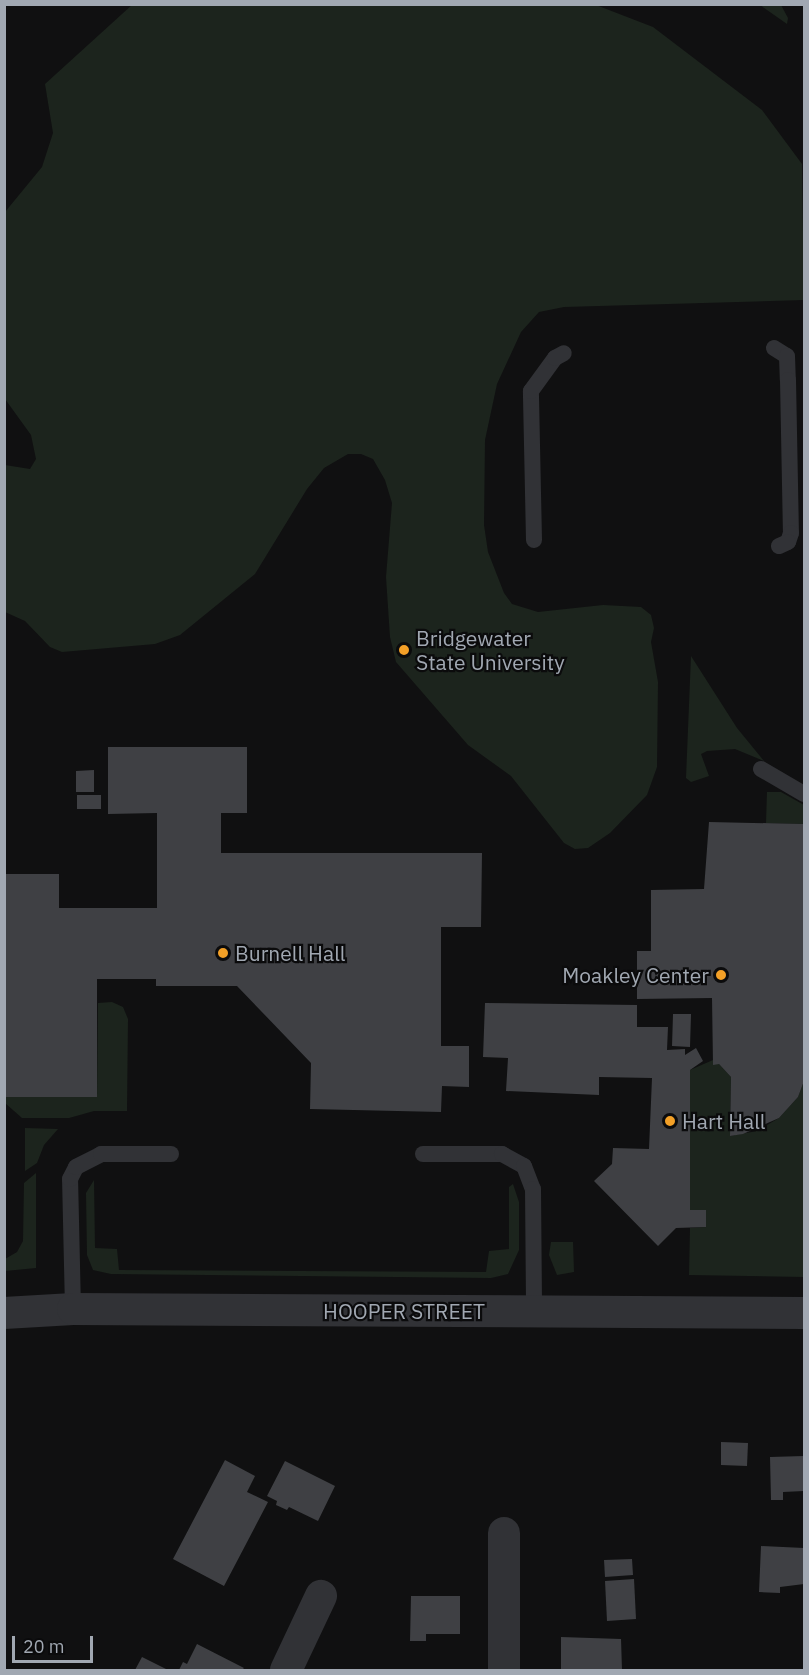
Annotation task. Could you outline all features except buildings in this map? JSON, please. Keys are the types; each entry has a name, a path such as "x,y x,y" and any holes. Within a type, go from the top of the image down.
{"street":[{"name":"HOOPER STREET","path":"4,1313 73,1309 804,1313"},
{"path":"504,1533 504,1671"},
{"path":"286,1671 321,1596"}],"lane":[{"path":"774,348 787,356 788,380 791,533 788,542 779,546"},
{"path":"534,540 531,391 555,358 564,352"},
{"path":"761,769 804,794"},
{"path":"73,1309 70,1179 76,1167 101,1154 171,1154"},
{"path":"423,1154 502,1154 524,1166 530,1176 533,1189 534,1311"}],"shaded area":[{"path":"133,4 596,5 653,27 762,110 802,164 804,300 564,307 539,312 521,332 497,384 485,440 484,525 488,552 504,593 512,604 538,612 603,605 641,607 651,615 654,628 651,642 658,682 657,767 647,795 610,833 588,848 575,849 564,843 511,776 468,745 396,662 390,637 386,577 392,503 385,480 373,459 361,454 348,454 324,468 307,489 255,574 180,635 155,644 62,652 50,647 25,621 5,612 5,465 30,469 36,459 31,435 5,399 5,212 42,167 53,133 45,84"},
{"path":"760,5 781,5 788,18 787,24"},
{"path":"691,656 737,728 764,761 735,749 707,751 701,754 709,776 691,782 686,778"},
{"path":"767,792 781,792 804,805 804,824 766,823"},
{"path":"112,1002 123,1007 128,1019 127,1111 94,1111 69,1118 22,1118 5,1103 5,1097 97,1097 98,1003"},
{"path":"713,1060 713,1064 719,1064 731,1077 730,1136 757,1131 779,1118 798,1097 804,1081 804,1277 689,1275 690,1228 706,1227 705,1210 690,1210 690,1070"},
{"path":"25,1128 58,1129 44,1145 37,1163 25,1171"},
{"path":"36,1173 36,1268 5,1271 5,1259 17,1252 23,1241 24,1183"},
{"path":"94,1180 95,1248 117,1249 119,1270 486,1272 489,1251 509,1249 509,1187 513,1184 519,1202 519,1250 508,1274 491,1278 111,1274 93,1270 87,1255 86,1193"},
{"path":"551,1242 573,1242 574,1272 557,1275 549,1255"}],"place":[{"name":"Bridgewater State University","path":"404,650"},
{"name":"Burnell Hall","path":"223,953"},
{"name":"Moakley Center","path":"721,975"},
{"name":"Hart Hall","path":"670,1121"}]}
